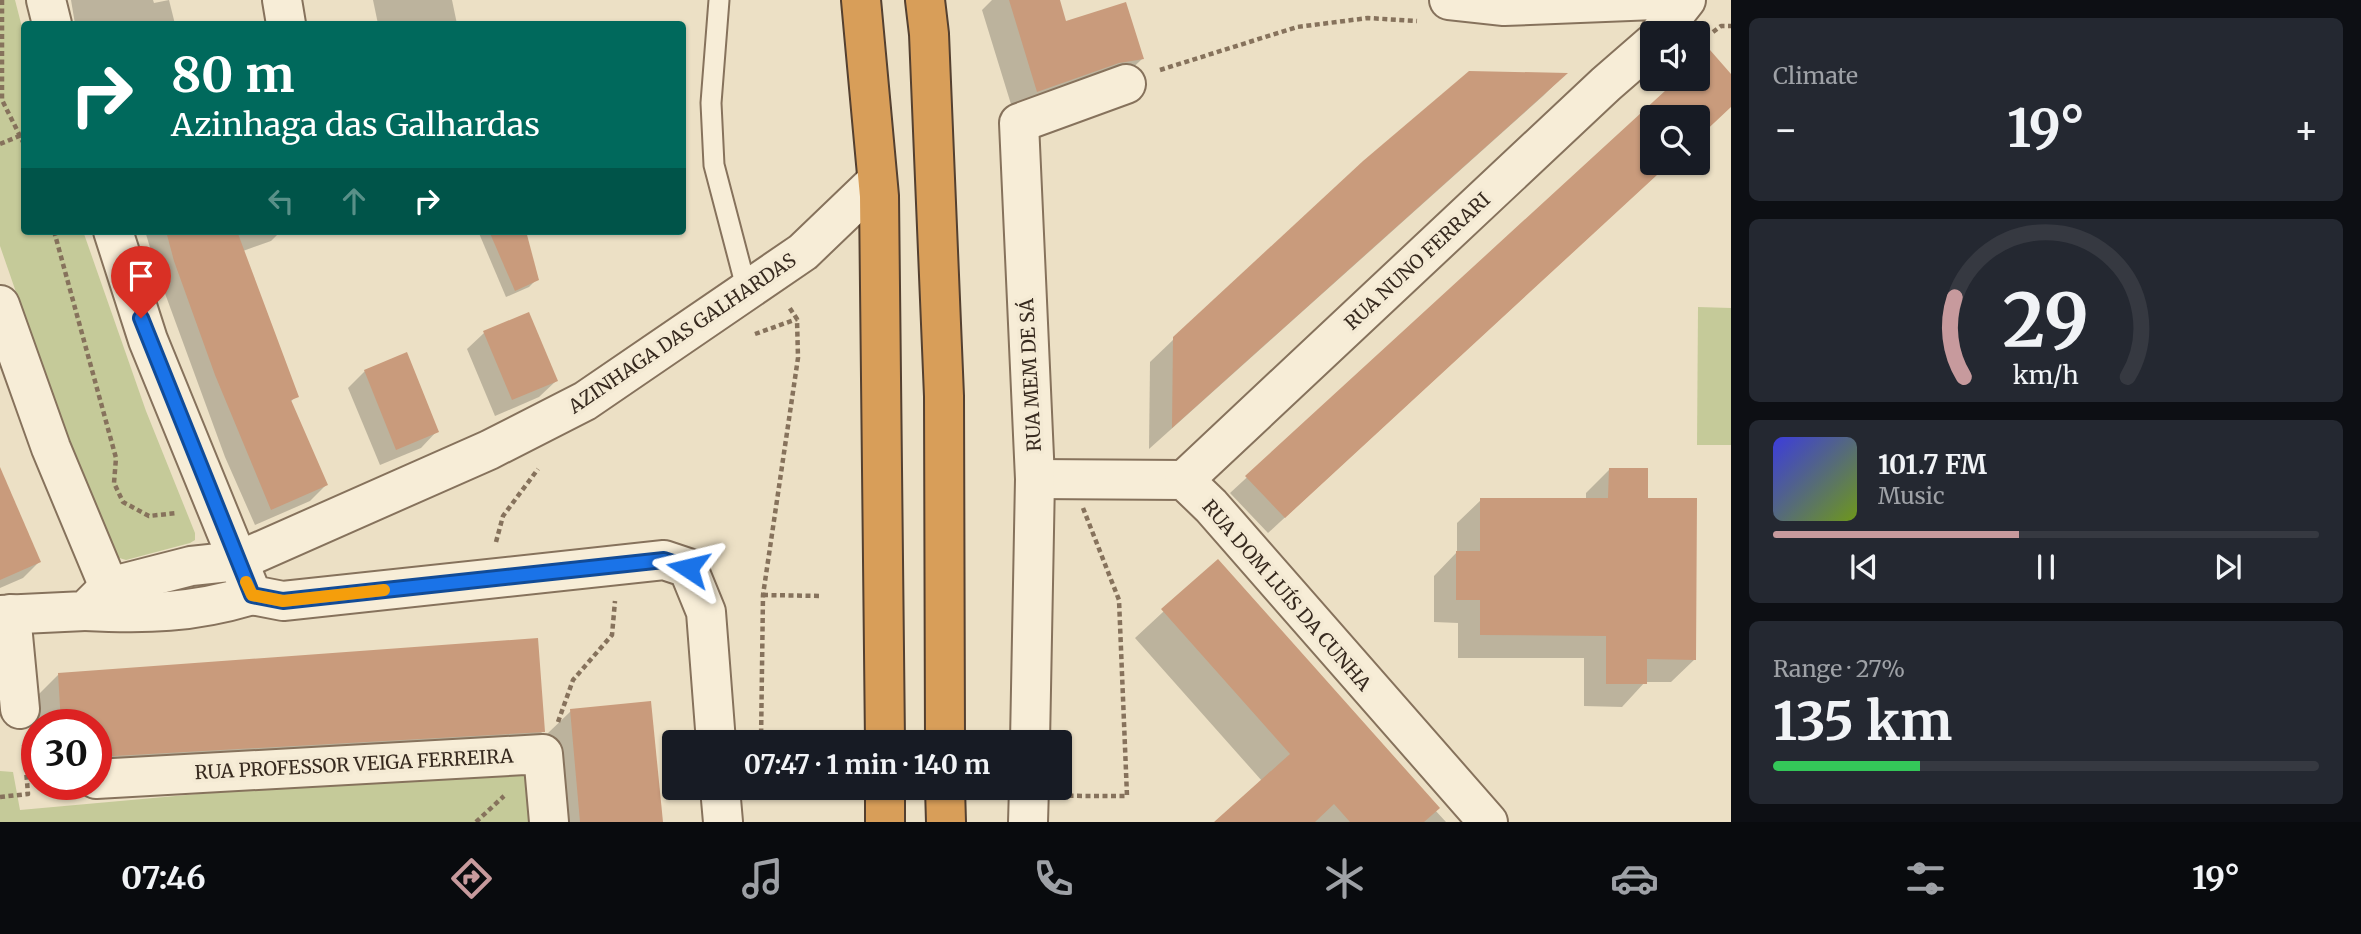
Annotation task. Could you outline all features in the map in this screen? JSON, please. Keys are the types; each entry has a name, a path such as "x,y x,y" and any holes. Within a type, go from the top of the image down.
{"highway":[{"path":"861,0 877,181 885,730"},
{"path":"925,0 929,34 944,396 945,730"},
{"path":"885,800 886,822"},
{"path":"945,800 946,822"}],"street":[{"path":"46,0 51,21"},
{"path":"282,0 286,21"},
{"path":"1436,11 1655,0"},
{"path":"1669,21 1686,0"},
{"name":"RUA NUNO FERRARI","path":"1184,480 1640,54"},
{"name":"RUA MEM DE SÁ","path":"1030,730 1035,479 1018,123 1142,77"},
{"name":"AZINHAGA DAS GALHARDAS","path":"245,578 585,401 803,252 877,181"},
{"path":"114,235 148,340 245,578"},
{"path":"0,305 51,448 97,599"},
{"path":"1035,479 1084,494 1184,480"},
{"name":"RUA DOM LUÍS DA CUNHA","path":"1184,480 1211,506 1488,822"},
{"name":"AZINHAGA DAS GALHARDAS","path":"6,615 97,599 191,566 245,578 283,601 664,560 688,568 706,612 715,730"},
{"path":"6,615 20,709"},
{"path":"543,754 549,822"},
{"name":"RUA PROFESSOR VEIGA FERREIRA","path":"112,778 543,754"},
{"path":"721,800 723,822"},
{"path":"1028,822 1029,800"}],"lane":[{"path":"719,0 711,103 714,165 747,291"}],"path":[{"path":"2,0 2,100 21,132"},
{"path":"1142,77 1297,27 1436,11"},
{"path":"0,144 21,134"},
{"path":"761,730 762,595 798,358 797,319"},
{"path":"1072,796 1127,796 1119,600 1084,494"},
{"path":"476,822 543,754 573,680 612,635 619,565"},
{"path":"762,595 822,596"},
{"path":"0,797 28,794 20,709"}],"green space":[{"path":"0,0 15,0 21,23 21,235 84,235 146,411 195,533 195,540 126,560 116,557 68,442 0,246"},
{"path":"1698,307 1731,308 1731,445 1697,445"},
{"path":"531,764 535,822 0,822 0,771 13,772 20,810"}],"building":[{"path":"1009,0 1060,0 1066,21 1126,2 1144,59 1119,63 1037,92"},
{"path":"1710,50 1731,74 1731,107 1710,127 1710,105 1650,105 1665,91 1710,91"},
{"path":"1469,71 1568,73 1172,428 1173,337 1363,161"},
{"path":"1640,114 1640,175 1657,175 1285,518 1245,476"},
{"path":"167,235 238,235 299,397 291,400 328,485 271,510 215,375"},
{"path":"491,235 527,235 539,280 515,291"},
{"path":"529,312 558,381 512,400 483,331"},
{"path":"407,352 439,432 396,450 364,370"},
{"path":"0,467 41,562 0,580"},
{"path":"1609,468 1648,468 1648,498 1697,498 1696,660 1647,659 1647,684 1606,684 1606,636 1480,635 1480,600 1456,600 1456,551 1480,551 1480,498 1608,498"},
{"path":"1218,559 1440,808 1424,822 1350,822 1334,804 1315,822 1214,822 1290,754 1161,609"},
{"path":"538,638 545,732 112,756 112,709 60,709 58,673"},
{"path":"651,701 663,822 580,822 570,709"}],"slow traffic":[{"path":"246,582 252,595 283,601 384,590"}],"route":[{"path":"141,318 252,595 283,601 664,560 688,568"}]}
